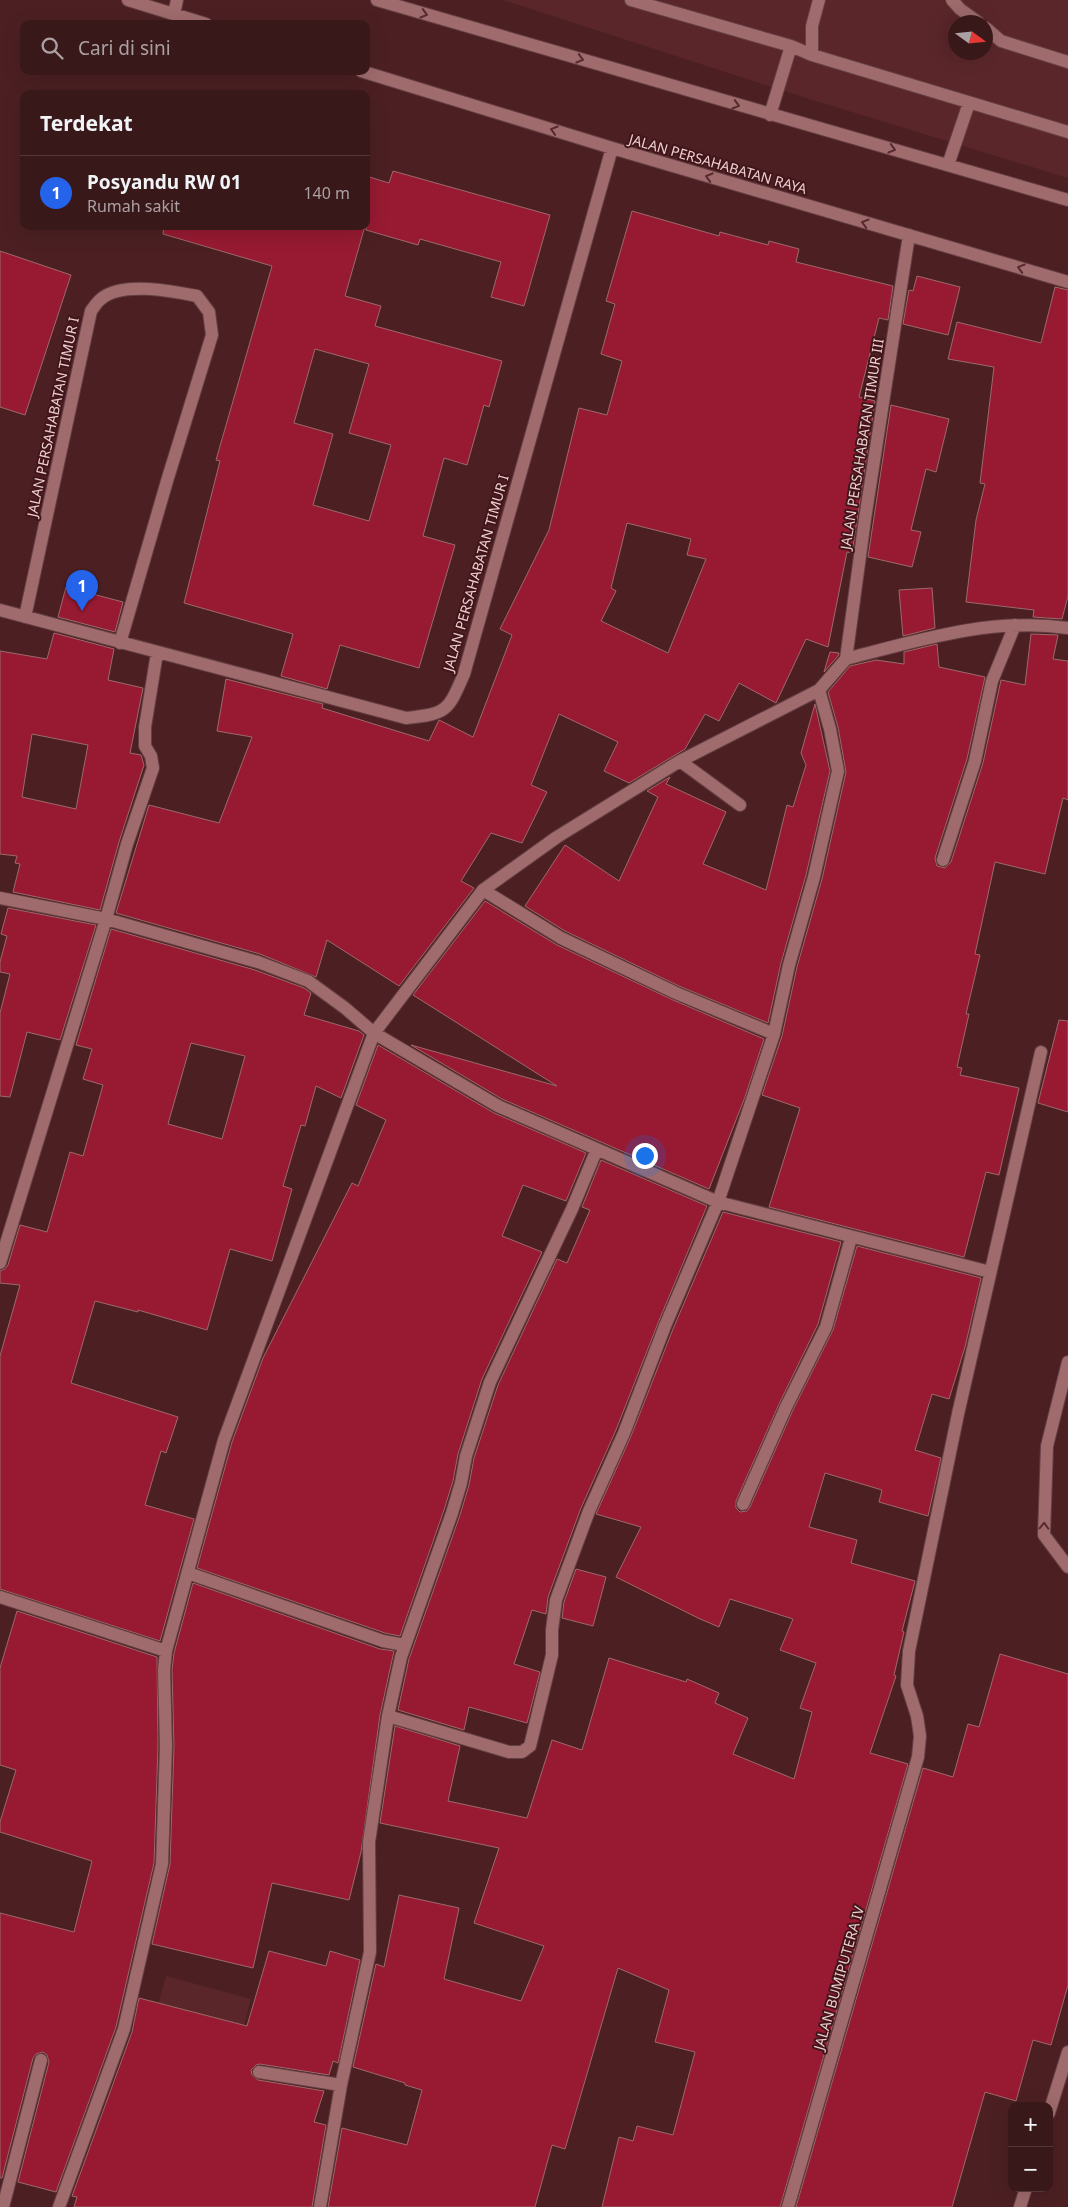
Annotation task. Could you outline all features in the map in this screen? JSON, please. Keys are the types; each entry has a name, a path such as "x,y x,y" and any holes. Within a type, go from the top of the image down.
{"street":[{"path":"128,0 193,20"},
{"path":"174,14 177,0"},
{"path":"377,0 1068,200"},
{"path":"631,0 791,46 969,103 1068,132"},
{"path":"812,54 812,26 819,0"},
{"path":"952,0 968,15"},
{"path":"993,34 1001,41 1068,62"},
{"path":"770,115 791,46"},
{"name":"JALAN PERSAHABATAN RAYA","path":"370,74 612,148 1068,282"},
{"path":"948,165 969,103"},
{"name":"JALAN PERSAHABATAN TIMUR I","path":"0,610 406,718 434,715 452,702 467,664 612,148"},
{"name":"JALAN PERSAHABATAN TIMUR III","path":"846,659 865,519 909,235"},
{"name":"JALAN PERSAHABATAN TIMUR I","path":"25,617 91,311 101,299 113,292 131,289 170,290 197,296 209,312 212,335 120,643"},
{"path":"943,860 975,761 992,681 1016,625"},
{"path":"59,2207 124,2029 162,1864 166,1746 164,1670 166,1651 224,1440 374,1034 483,890 557,837 680,761 819,690 846,659 944,633 1016,625 1068,628"},
{"path":"0,1262 106,919 127,844 153,768 151,756 145,746 145,727 157,653"},
{"path":"388,1716 509,1752 522,1752 530,1746 552,1656 552,1630 556,1600 589,1511 624,1433 665,1326 718,1202 774,1034 789,965 814,877 838,771 830,729 819,690"},
{"path":"680,761 740,805"},
{"path":"483,890 561,938 676,993 774,1034"},
{"path":"0,898 106,919 258,962 308,981 345,1008 374,1034 498,1106 718,1202 851,1238 990,1272"},
{"name":"JALAN BUMIPUTERA IV","path":"788,2207 918,1757 920,1736 917,1716 907,1685 909,1651 990,1272 1041,1052"},
{"path":"320,2207 341,2086 370,1952 369,1842 388,1716 404,1645 452,1513 473,1431 490,1382 572,1208 597,1149"},
{"path":"743,1504 786,1408 826,1326 851,1238"},
{"path":"1068,1362 1047,1446 1044,1535 1068,1567"},
{"path":"188,1572 383,1641 404,1645"},
{"path":"0,1597 166,1651"},
{"path":"1052,2102 1068,2052"},
{"path":"2,2207 41,2060"},
{"path":"260,2072 341,2086"},
{"path":"1020,2207 1025,2192"}],"shaded area":[{"path":"503,0 1068,0 1068,178 803,97"},
{"path":"166,1976 251,1999 238,2047 153,2024"}],"building":[{"path":"393,171 550,215 524,306 491,297 501,262 420,239 418,245 366,230 370,230 370,177 389,183"},
{"path":"632,211 719,236 720,232 768,245 769,241 799,249 796,262 893,286 888,320 879,318 859,397 875,401 852,553 847,552 828,647 806,639 776,703 739,683 719,721 705,714 685,749 629,783 604,771 618,742 559,714 531,785 547,792 522,843 491,833 461,881 474,888 399,986 327,940 316,977 260,954 116,913 149,805 219,823 252,737 217,731 226,679 323,704 322,708 429,741 439,720 473,737 512,635 500,629 549,530 579,408 607,415 622,361 601,354 615,304 606,301","holes":["627,523 691,539 687,555 706,559 668,653 601,621 616,591 611,588"]},
{"path":"164,230 364,230 345,296 381,306 375,326 502,361 489,407 484,405 467,465 444,458 423,536 455,545 419,668 340,645 327,689 281,676 293,634 184,603 220,461 216,460 272,266 163,234","holes":["315,349 369,364 349,433 391,445 369,521 313,505 333,434 294,423"]},
{"path":"0,251 71,275 25,415 0,407"},
{"path":"917,276 960,287 948,335 903,324 909,290 913,291"},
{"path":"1055,287 1068,290 1068,596 1062,619 1033,617 1034,610 966,602 976,520 985,484 980,483 994,367 948,359 957,322 1041,343"},
{"path":"891,405 949,419 936,472 926,469 911,530 921,532 912,567 868,557"},
{"path":"66,587 123,602 115,632 58,617"},
{"path":"932,588 935,628 903,636 899,590"},
{"path":"54,633 114,649 108,680 143,688 130,753 141,755 144,765 119,842 100,910 13,892 20,864 15,863 17,856 0,854 0,651 47,659","holes":["32,734 88,745 76,809 22,797"]},
{"path":"1031,634 1058,635 1053,659 1068,661 1068,800 1063,798 1045,874 995,862 975,954 980,955 966,1014 969,1014 957,1067 962,1068 960,1075 1019,1088 999,1175 986,1172 964,1257 769,1207 800,1108 762,1095 782,1036 797,967 822,879 846,772 838,727 828,692 850,666 876,660 904,664 904,652 937,644 939,667 985,677 967,759 935,858 937,866 945,868 951,862 983,763 1001,680 1025,685"},
{"path":"830,652 839,653 824,672"},
{"path":"815,704 830,771 806,875 781,963 768,1023 679,986 565,931 525,906 565,845 619,881 658,797 647,791 670,777 666,784 726,812 703,864 766,890 787,805 793,807 806,765 801,753"},
{"path":"485,901 557,945 673,1000 764,1039 745,1097 709,1189 502,1099 411,1045 557,1086 413,995"},
{"path":"8,908 96,925 60,1040 27,1032 10,1097 0,1096 0,1013 10,974 0,972 0,962 7,936 1,934"},
{"path":"111,929 255,970 304,988 311,993 304,1015 359,1031 364,1035 341,1098 316,1086 305,1126 301,1125 283,1186 292,1189 272,1261 230,1249 207,1330 138,1310 138,1312 95,1301 71,1383 178,1417 166,1453 161,1451 145,1505 194,1519 160,1641 0,1589 0,1356 20,1285 0,1283 0,1271 8,1265 20,1225 47,1232 70,1152 83,1156 103,1085 83,1079 92,1049 76,1045","holes":["191,1043 245,1056 222,1139 168,1124"]},
{"path":"1059,1020 1068,1021 1068,1112 1038,1103"},
{"path":"378,1045 494,1113 586,1153 566,1201 523,1185 502,1236 542,1252 482,1379 458,1454 453,1481 444,1510 400,1636 385,1633 197,1568 232,1442 263,1358 352,1183 358,1186 386,1120 356,1105"},
{"path":"601,1160 707,1206 616,1430 581,1508 548,1597 546,1614 532,1610 514,1664 540,1672 527,1723 469,1707 464,1730 398,1710 409,1659 460,1515 469,1485 474,1458 498,1385 557,1259 567,1263 590,1210 582,1207"},
{"path":"723,1212 841,1242 818,1324 779,1404 736,1501 736,1508 740,1512 747,1511 750,1507 793,1410 833,1330 857,1246 981,1278 965,1347 949,1399 932,1394 915,1450 941,1458 928,1516 879,1502 882,1490 825,1473 809,1527 857,1540 851,1563 915,1581 902,1631 904,1632 894,1675 896,1676 870,1753 908,1764 780,2207 602,2207 619,2137 633,2141 637,2126 673,2135 695,2052 655,2042 669,1990 618,1968 565,2149 552,2145 535,2207 328,2207 342,2128 407,2145 422,2090 353,2067 376,1964 384,1967 399,1895 459,1908 444,1979 521,2001 544,1946 474,1923 499,1848 380,1823 395,1726 460,1746 448,1801 527,1818 552,1740 582,1750 609,1658 686,1682 687,1679 719,1693 715,1703 748,1718 733,1754 794,1779 812,1712 800,1708 816,1663 780,1650 793,1619 730,1599 719,1627 616,1577 641,1527 596,1514 631,1436 673,1329"},
{"path":"576,1569 606,1577 593,1626 562,1618 564,1602"},
{"path":"193,1583 380,1649 394,1651 380,1715 361,1852 349,1900 272,1883 253,1968 152,1944 170,1864 174,1746 172,1670 174,1653"},
{"path":"17,1611 157,1657 158,1746 154,1863 116,2027 56,2192 18,2182 49,2062 47,2055 43,2052 36,2054 33,2058 2,2178 0,2178 0,1913 74,1932 92,1861 0,1832 0,1822 16,1770 0,1765 0,1668"},
{"path":"1000,1654 1068,1674 1068,1985 1051,2045 1033,2040 1016,2101 985,2092 952,2207 796,2207 923,1768 953,1777 968,1724 979,1727"},
{"path":"269,1951 326,1966 330,1951 360,1960 338,2063 333,2061 329,2075 260,2064 251,2070 252,2075 258,2080 324,2091 314,2122 326,2125 312,2207 74,2207 77,2197 72,2196 132,2032 139,1998 247,2026"}],"place":[{"name":"Posyandu RW 01","path":"82,611"}]}
